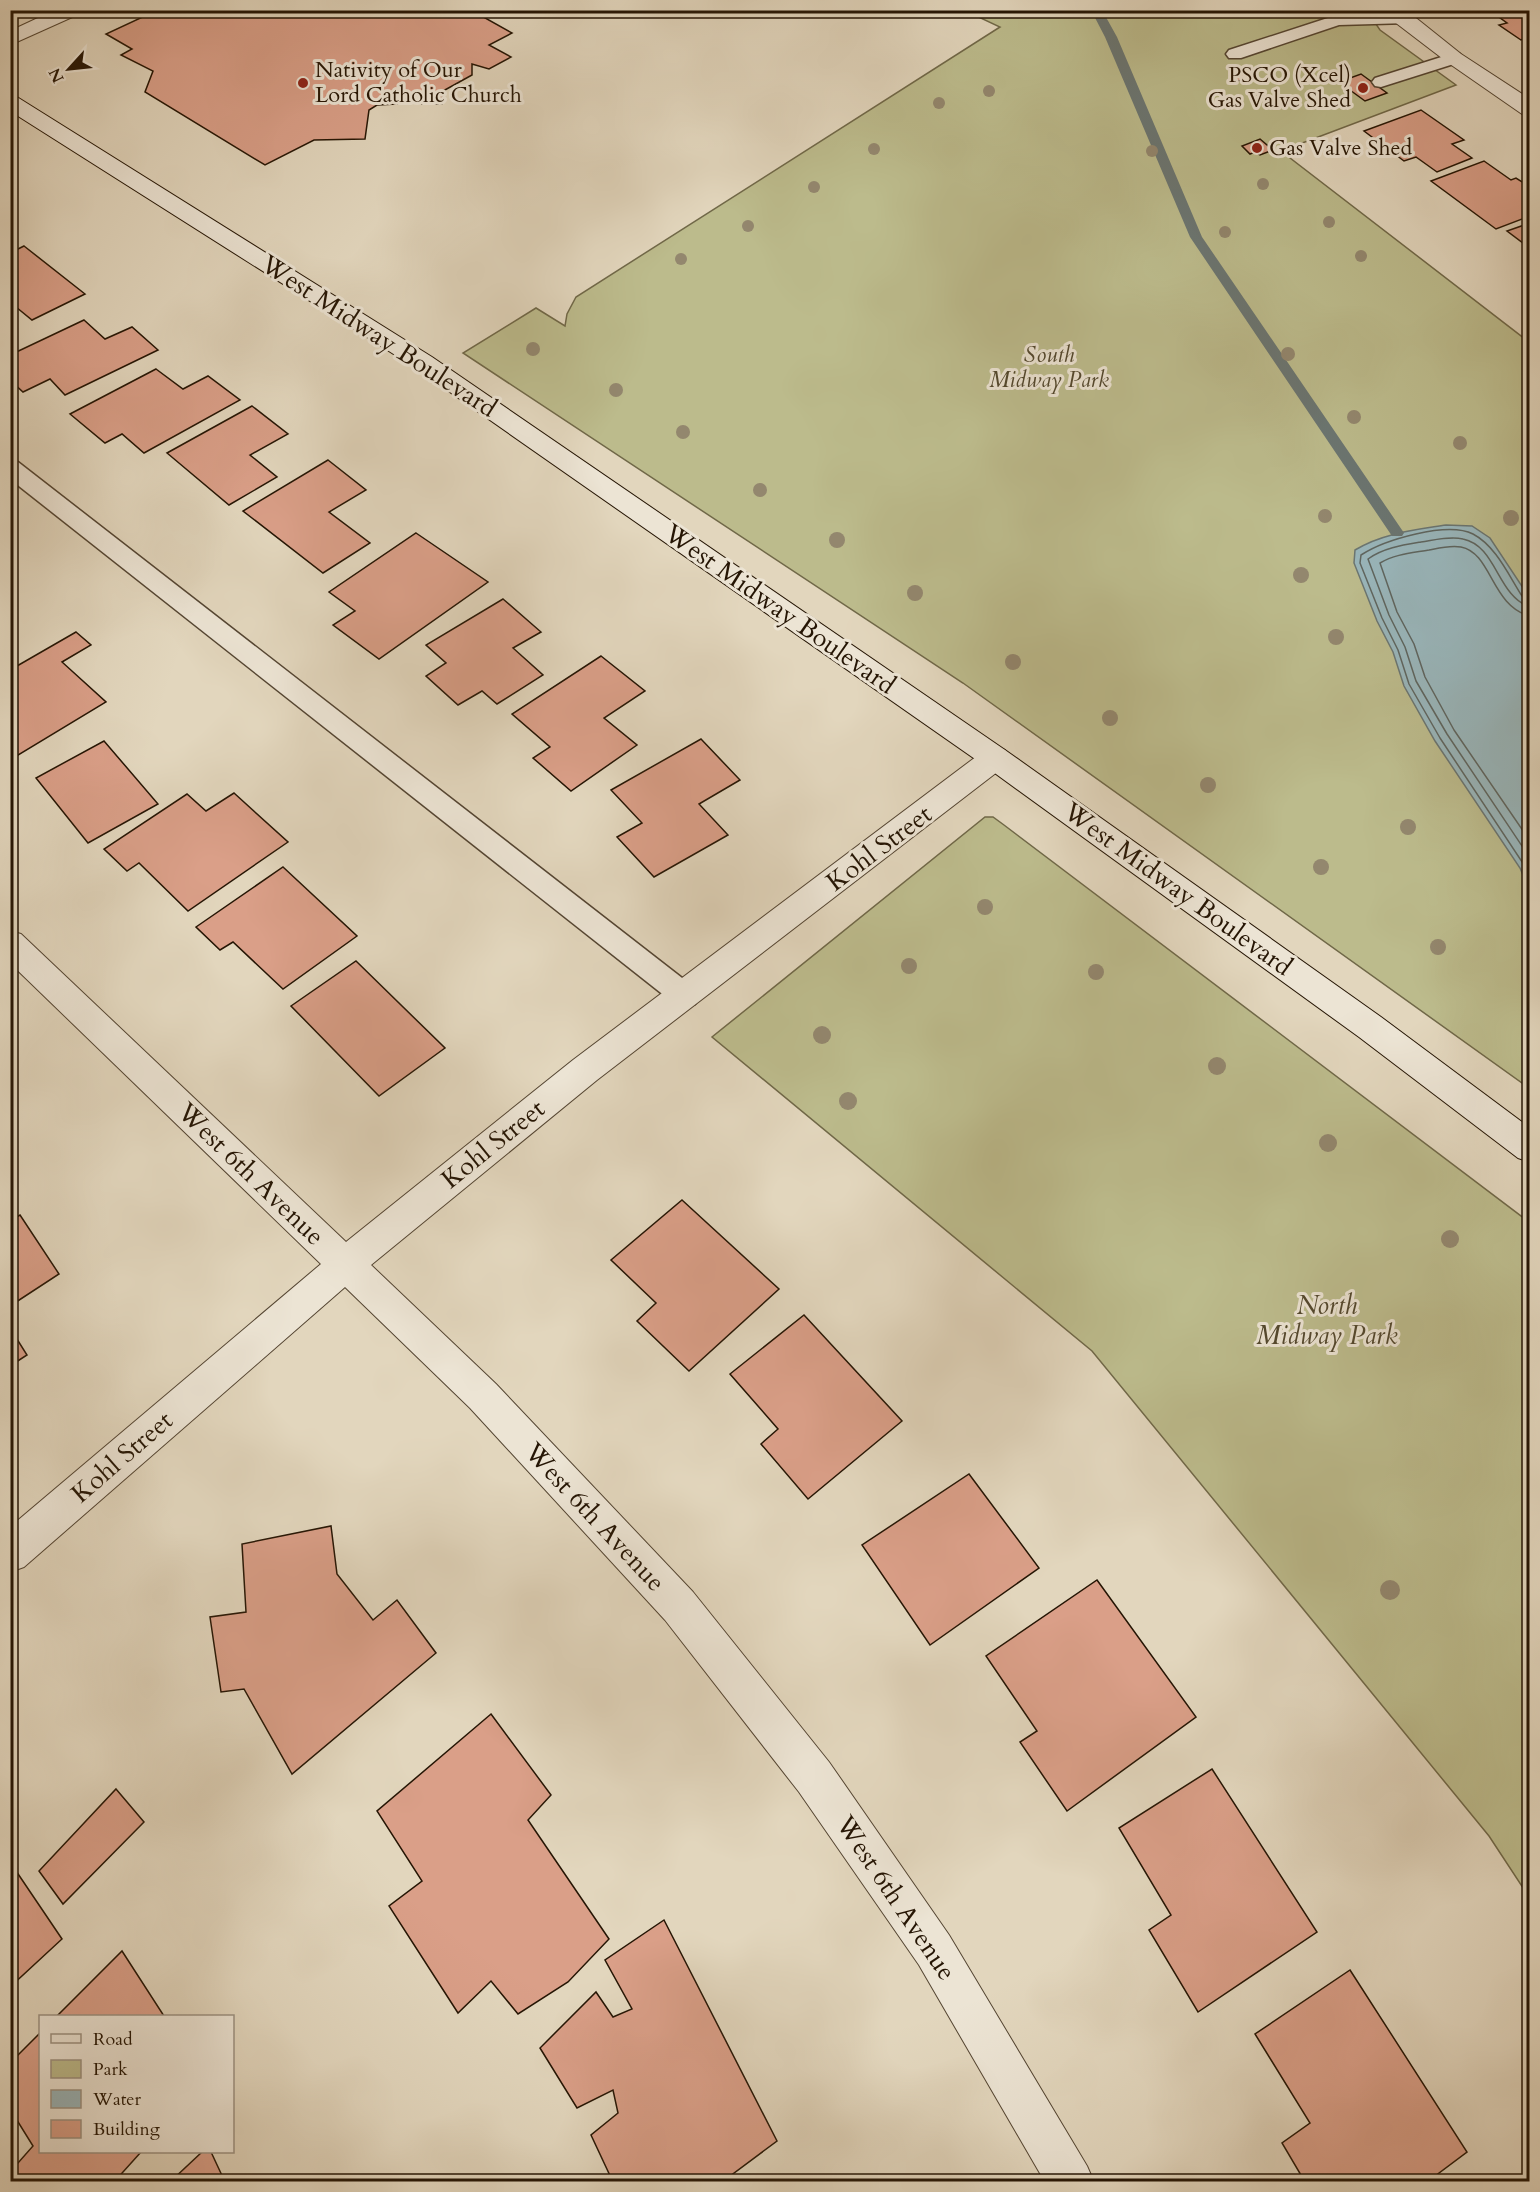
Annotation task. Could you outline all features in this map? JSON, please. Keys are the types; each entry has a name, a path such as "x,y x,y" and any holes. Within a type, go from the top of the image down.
{"street":[{"path":"10,39 72,10"},
{"path":"1399,15 1454,58 1530,109"},
{"name":"West Midway Boulevard","path":"10,101 423,362 995,758 1361,1021 1530,1148"},
{"name":"Kohl Street","path":"10,1553 346,1265 549,1099 995,758"},
{"name":"West 6th Avenue","path":"10,943 483,1396 679,1606 814,1776 934,1950 1071,2181"}],"lane":[{"path":"1235,54 1337,20 1399,15"},
{"path":"1381,82 1454,58"},
{"path":"10,467 685,996"}],"green space":[{"name":"South Midway Park","path":"974,11 1367,11 1380,30 1456,85 1281,151 1529,342 1529,1088 963,683 463,353 536,308 565,326 567,314 576,297 1000,27 970,13"},
{"name":"North Midway Park","path":"985,817 993,817 1004,825 1529,1222 1529,1897 1489,1836 1092,1351 712,1037"}],"water":[{"path":"1446,525 1472,526 1490,538 1529,597 1529,889 1520,868 1435,741 1404,686 1393,652 1377,621 1354,563 1355,550 1366,544 1399,533"}],"building":[{"name":"Nativity of Our Lord Catholic Church","path":"144,10 471,10 512,33 489,45 511,57 489,69 472,64 472,75 443,91 442,104 422,104 423,92 397,104 377,105 369,110 365,139 314,140 265,165 145,92 153,71 121,55 132,49 106,34 147,15 141,12"},
{"path":"1489,10 1530,10 1530,37 1521,40 1499,25 1507,23"},
{"path":"1241,73 1248,78 1238,81 1230,76"},
{"name":"PSCO (Xcel) Gas Valve Shed","path":"1361,74 1387,93 1365,101 1339,82"},
{"path":"1421,110 1464,140 1452,144 1472,158 1437,172 1416,157 1404,161 1364,131"},
{"name":"Gas Valve Shed","path":"1260,139 1273,150 1260,155 1255,152 1250,154 1242,146"},
{"path":"1484,161 1511,180 1516,178 1530,187 1530,193 1526,195 1530,197 1530,216 1496,229 1431,181"},
{"path":"1530,223 1530,244 1526,241 1523,243 1507,231"},
{"path":"24,246 85,294 32,320 16,307 10,309 10,253"},
{"path":"84,320 105,339 132,327 158,350 65,395 50,379 23,392 10,380 10,355"},
{"path":"156,369 183,389 208,376 240,400 144,453 122,434 105,443 70,414"},
{"path":"252,406 288,434 250,455 277,477 229,505 167,453"},
{"path":"328,460 366,490 329,512 370,543 323,573 243,511"},
{"path":"416,533 488,582 379,659 333,625 355,611 329,592"},
{"path":"503,599 541,632 513,648 543,675 497,704 482,691 458,705 426,676 446,663 426,645"},
{"path":"76,632 91,645 62,662 106,702 10,760 10,670"},
{"path":"601,656 645,691 604,718 637,745 571,791 533,758 550,747 512,714"},
{"path":"701,739 740,780 699,804 728,835 654,877 617,837 642,823 611,790"},
{"path":"104,741 158,804 88,843 36,778"},
{"path":"234,793 288,842 188,911 139,863 127,871 104,849 187,794 206,811"},
{"path":"283,867 357,936 283,989 233,942 220,950 196,927"},
{"path":"356,961 445,1048 379,1096 291,1006"},
{"path":"682,1200 779,1289 689,1371 637,1321 656,1303 611,1260"},
{"path":"20,1215 59,1274 10,1306 10,1221"},
{"path":"804,1315 902,1421 808,1499 761,1444 778,1429 730,1374"},
{"path":"10,1328 27,1355 10,1366"},
{"path":"969,1474 1039,1568 930,1645 862,1545"},
{"path":"331,1526 337,1574 373,1620 397,1600 436,1653 292,1774 244,1689 221,1692 210,1617 246,1612 242,1544"},
{"path":"1097,1580 1196,1717 1067,1811 1020,1742 1037,1731 986,1656"},
{"path":"491,1714 551,1795 528,1820 609,1939 568,1982 518,2014 491,1981 458,2013 389,1906 422,1881 377,1811"},
{"path":"1212,1769 1317,1932 1198,2012 1149,1930 1171,1915 1119,1828"},
{"path":"116,1789 144,1822 63,1904 39,1871"},
{"path":"10,1862 62,1939 10,1987"},
{"path":"664,1920 777,2141 722,2182 613,2182 591,2135 618,2113 613,2090 577,2108 540,2048 596,1992 613,2017 632,2009 605,1960"},
{"path":"122,1951 163,2015 58,2015"},
{"path":"1350,1970 1467,2152 1427,2182 1305,2182 1282,2143 1310,2123 1255,2034"},
{"path":"39,2034 39,2153 140,2153 114,2182 10,2182 10,2172 33,2146 10,2109 10,2063"},
{"path":"201,2153 211,2153 225,2182 170,2182"}],"waterway":[{"path":"1096,10 1111,37 1196,237 1397,533"}],"place":[{"name":"Nativity of Our Lord Catholic Church","path":"303,83"},
{"name":"PSCO (Xcel) Gas Valve Shed","path":"1363,88"},
{"name":"Gas Valve Shed","path":"1257,148"}]}
